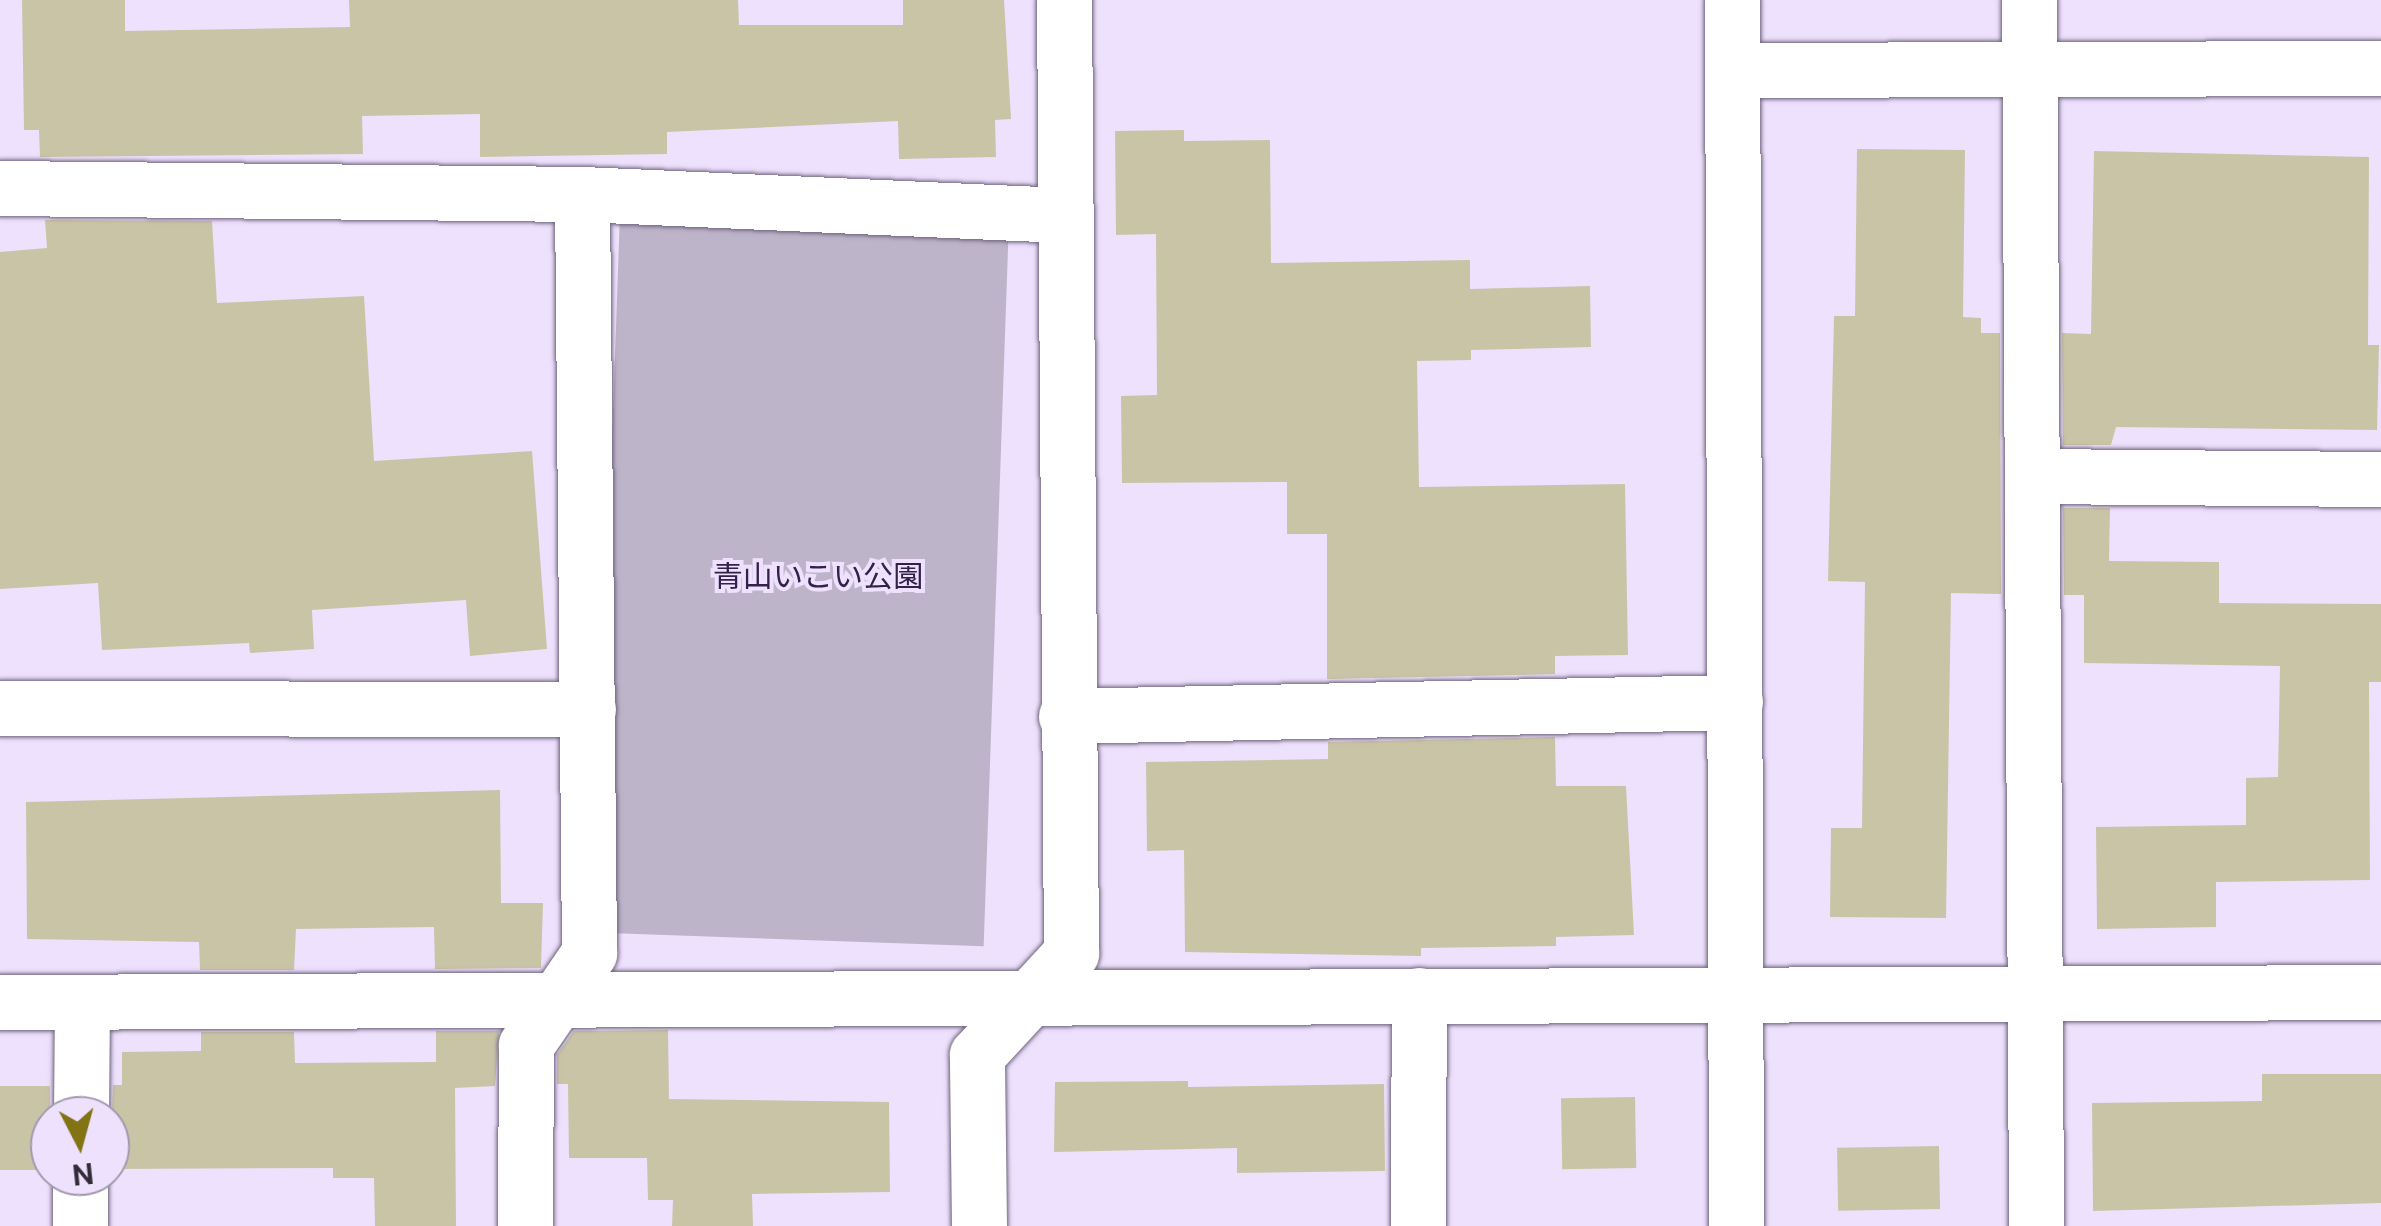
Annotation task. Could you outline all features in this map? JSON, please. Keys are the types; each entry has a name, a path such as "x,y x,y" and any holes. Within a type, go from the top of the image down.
{"street":[{"path":"978,1226 978,1055 1071,952 1061,215 1064,0"},
{"path":"1732,0 1736,1226"},
{"path":"2029,0 2036,1226"},
{"path":"1732,70 2381,68"},
{"path":"0,188 582,194 1061,215"},
{"path":"525,1226 526,1045 589,953 582,194"},
{"path":"2032,476 2381,479"},
{"path":"1066,716 1734,702"},
{"path":"0,708 588,709"},
{"path":"0,1002 2381,992"},
{"path":"1418,1226 1420,995"},
{"path":"81,1096 82,1002"},
{"path":"80,1196 80,1226"}],"green space":[{"name":"青山いこい公園","path":"620,213 1009,227 984,946 595,933"}],"building":[{"path":"22,0 125,0 125,31 350,27 349,0 738,0 739,25 903,25 903,0 1004,0 1011,119 995,120 996,157 899,159 898,121 667,132 667,154 480,157 480,114 362,116 363,154 40,157 39,130 24,130"},
{"path":"1184,130 1184,141 1270,140 1271,263 1470,260 1470,289 1590,286 1591,347 1471,350 1471,360 1417,361 1419,487 1625,484 1628,655 1555,656 1555,674 1327,679 1327,534 1287,534 1287,482 1122,483 1121,396 1157,395 1156,234 1116,235 1115,131"},
{"path":"1857,149 1965,150 1963,317 1981,318 1981,333 2000,333 2001,594 1951,593 1946,918 1830,917 1831,828 1862,828 1865,582 1828,581 1834,316 1855,316"},
{"path":"2094,151 2369,157 2368,345 2379,345 2377,430 2116,427 2111,445 2063,445 2062,333 2091,334"},
{"path":"45,220 212,221 217,303 364,296 374,461 532,451 547,649 470,656 466,600 312,610 314,649 250,653 249,643 102,650 98,583 0,589 0,252 47,248"},
{"path":"2063,508 2110,508 2109,561 2219,562 2219,603 2381,604 2381,682 2369,682 2370,880 2216,882 2216,927 2097,929 2096,827 2246,825 2246,778 2278,777 2280,666 2084,663 2084,595 2064,595"},
{"path":"1555,737 1556,786 1626,786 1634,935 1556,937 1556,946 1421,948 1421,956 1185,952 1184,850 1147,851 1146,762 1328,759 1328,742"},
{"path":"500,790 501,903 543,903 541,968 435,969 434,927 296,929 294,970 200,970 199,942 27,939 26,802"},
{"path":"668,1030 669,1099 889,1102 890,1192 752,1194 753,1226 672,1226 673,1200 648,1200 647,1158 569,1158 568,1084 557,1084 557,1055 574,1031"},
{"path":"436,1031 499,1031 495,1086 455,1088 456,1226 375,1226 374,1178 333,1178 333,1168 130,1169 130,1096 113,1096 113,1085 122,1085 122,1052 201,1051 201,1032 294,1032 295,1063 436,1062"},
{"path":"2262,1074 2381,1074 2381,1203 2093,1211 2092,1103 2262,1101"},
{"path":"1188,1081 1188,1087 1384,1084 1385,1171 1237,1173 1237,1148 1054,1152 1055,1082"},
{"path":"0,1086 50,1086 50,1096 30,1096 30,1170 0,1170"},
{"path":"1635,1097 1636,1168 1562,1169 1561,1098"},
{"path":"1939,1146 1940,1209 1838,1211 1837,1148"}]}
